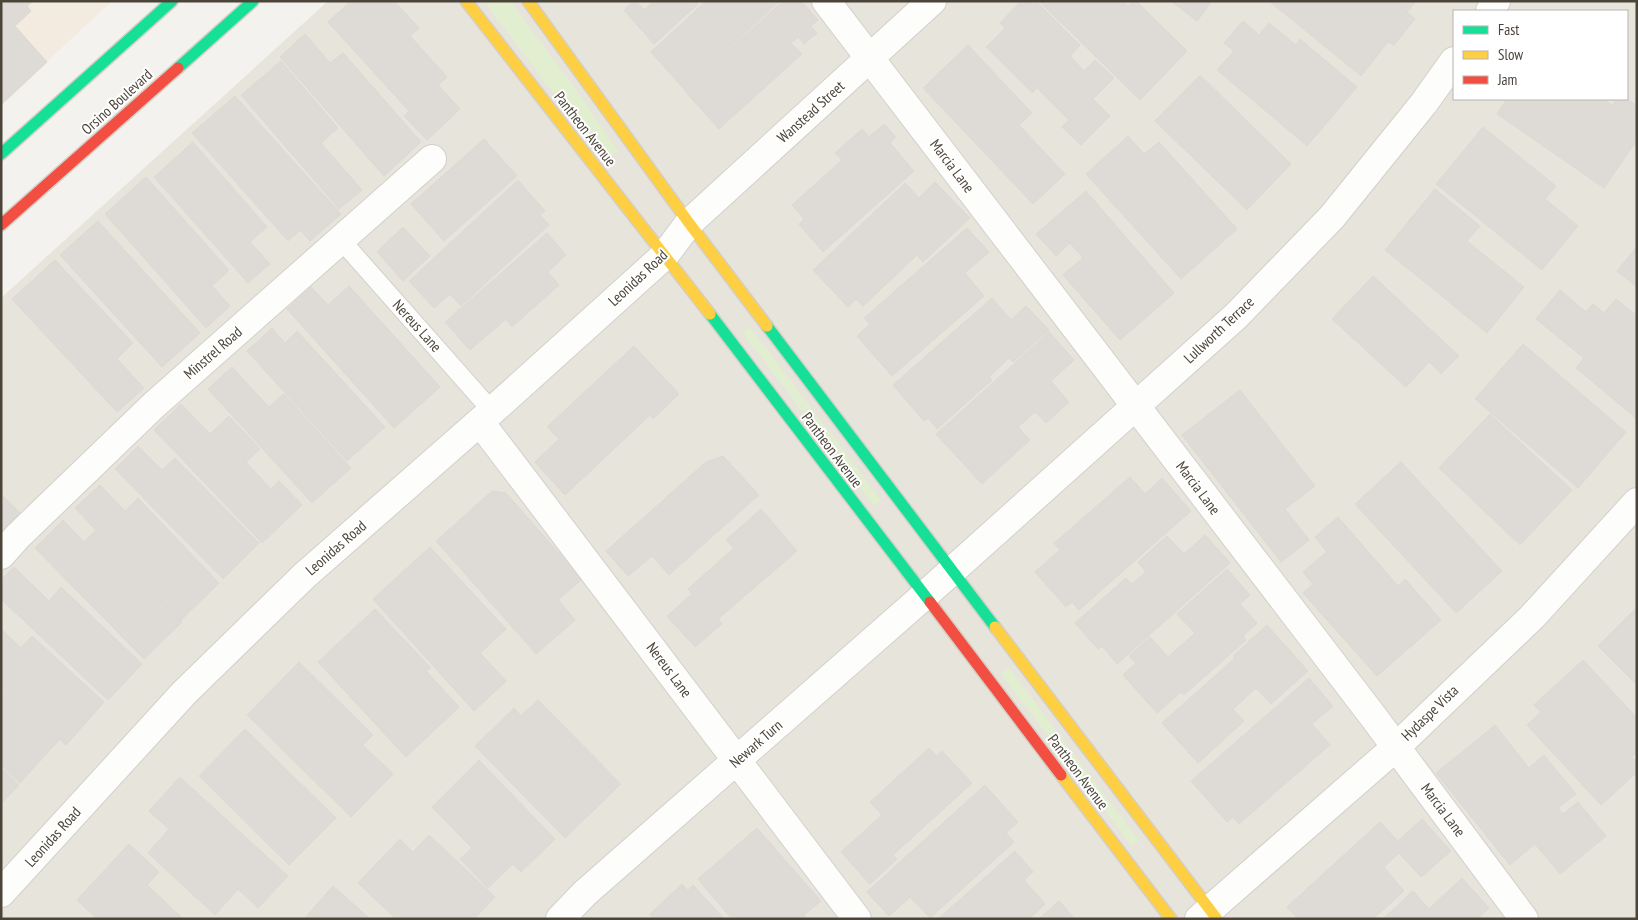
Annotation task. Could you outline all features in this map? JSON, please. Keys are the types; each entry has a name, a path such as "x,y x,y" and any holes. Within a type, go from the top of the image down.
{"main road":[{"path":"1,154 172,1"},
{"name":"Orsino Boulevard","path":"1,225 252,1"},
{"name":"Pantheon Avenue","path":"466,1 665,255 1171,919"},
{"name":"Pantheon Avenue","path":"528,1 690,223 953,569 1208,916"}],"street":[{"name":"Marcia Lane","path":"826,1 1396,746 1524,919"},
{"name":"Wanstead Street","path":"690,223 932,1"},
{"name":"Lullworth Terrace","path":"953,569 1236,316 1332,216 1424,103 1453,62"},
{"name":"Minstrel Road","path":"1,555 18,536 154,405 432,159"},
{"name":"Leonidas Road","path":"1,893 184,693 304,576 665,255 690,223"},
{"name":"Nereus Lane","path":"486,416 737,761 857,919"},
{"name":"Hydaspe Vista","path":"1208,916 1396,746 1532,617 1637,502"},
{"name":"Newark Turn","path":"560,919 592,887 953,569"}],"lane":[{"name":"Nereus Lane","path":"341,240 486,416"}],"shaded area":[{"path":"1,1 112,1 1,104"},
{"path":"328,1 1637,1 1637,919 1,919 1,298"}],"green space":[{"path":"484,1 510,1 585,102 618,151 610,157 574,121"},
{"path":"750,327 881,500 874,506 743,333"},
{"path":"1009,668 1139,841 1132,846 1001,674"}],"building":[{"path":"1,1 33,1 27,6 31,11 15,26 47,62 1,105"},
{"path":"351,1 394,1 419,28 410,36 447,77 438,85 460,109 427,140 404,116 409,111 328,22"},
{"path":"634,1 644,10 654,1 696,1 698,4 654,44 624,10"},
{"path":"706,1 780,1 684,89 651,52"},
{"path":"783,1 801,1 818,20 811,26 817,33 804,44 798,37 791,43 802,54 719,129 684,90"},
{"path":"1021,1 1036,1 1080,45 1070,56 1084,71 1095,60 1114,78 1093,99 1110,116 1081,145 1062,127 1069,120 1037,88 1032,93 986,47 1005,28 1000,23"},
{"path":"1039,1 1124,1 1128,6 1132,1 1136,1 1187,51 1140,100"},
{"path":"1171,1 1212,1 1197,21"},
{"path":"1269,1 1394,1 1415,19 1394,45 1388,42 1361,76"},
{"path":"1394,1 1416,1 1407,12"},
{"path":"1243,21 1259,35 1269,23 1296,45 1300,39 1357,87 1307,146 1217,70 1234,51 1224,43"},
{"path":"305,34 330,63 343,53 421,142 384,176 280,57"},
{"path":"968,45 1032,113 1019,125 1065,174 1033,204 923,88"},
{"path":"281,61 338,128 321,143 362,190 339,209 241,95"},
{"path":"1200,75 1291,164 1247,210 1155,121"},
{"path":"235,96 341,214 310,241 300,230 288,241 192,133"},
{"path":"1506,100 1604,100 1612,105 1616,100 1628,100 1637,106 1637,140 1604,188 1497,114"},
{"path":"884,124 896,137 890,143 914,171 823,252 799,224 804,219 792,205 842,160 835,153 862,129 869,137"},
{"path":"1483,127 1556,186 1545,199 1578,226 1542,270 1436,184"},
{"path":"1128,136 1144,154 1159,142 1237,229 1181,279 1086,174"},
{"path":"484,139 517,176 444,241 411,204"},
{"path":"193,142 267,227 250,242 270,264 248,283 154,177"},
{"path":"146,177 229,270 212,286 230,306 206,328 105,214"},
{"path":"518,180 545,211 540,215 549,225 461,306 450,294 434,308 409,281"},
{"path":"935,182 970,218 923,262 917,255 863,306 856,299 848,307 813,270 905,183 919,198"},
{"path":"1435,189 1480,226 1467,241 1524,287 1487,333 1385,250"},
{"path":"1086,191 1174,293 1120,340 1063,275 1083,258 1070,243 1056,256 1036,234"},
{"path":"98,221 200,333 162,367 60,255"},
{"path":"403,227 430,256 403,281 377,252"},
{"path":"967,228 989,252 965,273 984,296 892,376 857,336 870,324 864,318"},
{"path":"547,233 566,255 548,272 559,285 512,327 506,319 470,350 445,322"},
{"path":"1637,246 1637,287 1617,271"},
{"path":"55,260 133,343 117,359 144,388 117,412 12,299"},
{"path":"1373,276 1459,356 1441,374 1429,362 1406,387 1332,319"},
{"path":"349,286 440,387 394,428 287,309 311,287 328,305"},
{"path":"1560,290 1586,312 1593,304 1604,313 1616,299 1637,316 1636,418 1576,368 1584,358 1536,319"},
{"path":"992,298 1011,320 1026,306 1049,330 1013,362 1009,358 989,377 992,380 937,429 928,418 924,421 893,385"},
{"path":"272,328 285,343 297,331 385,427 347,461 247,351"},
{"path":"1049,332 1074,360 1051,381 1069,402 1046,423 1035,412 1018,427 1030,440 982,484 936,434"},
{"path":"1523,344 1626,432 1578,488 1475,399"},
{"path":"634,346 679,394 653,419 650,415 565,495 535,462 559,439 547,427"},
{"path":"232,367 269,407 284,394 351,468 312,503 208,389"},
{"path":"1240,390 1315,486 1285,509 1309,540 1281,562 1182,435"},
{"path":"181,404 210,434 229,416 260,449 246,462 271,489 279,481 302,505 262,543 154,430"},
{"path":"1490,414 1572,490 1520,545 1439,468"},
{"path":"138,446 162,470 175,458 259,543 223,579 115,469"},
{"path":"723,456 759,495 669,575 652,556 628,576 606,551 706,462"},
{"path":"1401,462 1502,571 1456,613 1355,504"},
{"path":"1130,477 1145,494 1162,478 1191,511 1079,610 1072,602 1066,607 1035,572 1060,550 1054,543"},
{"path":"100,485 125,511 138,498 219,583 181,620 75,508"},
{"path":"492,491 506,493 582,579 558,600 575,620 536,654 436,541"},
{"path":"1,494 20,513 1,532"},
{"path":"761,509 797,551 718,619 722,624 695,647 667,616 692,594 688,589 734,548 726,540"},
{"path":"1338,517 1398,586 1405,579 1441,620 1377,676 1303,593 1313,584 1303,572 1327,552 1315,537"},
{"path":"63,520 84,542 95,531 182,622 144,659 35,548"},
{"path":"1205,535 1230,563 1117,664 1102,646 1098,649 1075,623 1126,578 1132,584 1146,572 1138,562 1167,536 1184,554"},
{"path":"430,547 506,629 480,653 506,681 474,711 373,599"},
{"path":"14,567 49,601 61,587 142,664 108,700 1,599 1,580"},
{"path":"1227,569 1250,595 1240,604 1257,623 1243,636 1246,640 1184,695 1181,692 1157,713 1123,675 1136,663 1129,656 1150,637 1168,657 1195,633 1177,614"},
{"path":"1637,607 1637,685 1598,646"},
{"path":"375,609 431,668 426,671 459,707 406,757 318,662"},
{"path":"1267,625 1308,671 1271,704 1256,688 1233,709 1244,721 1198,763 1162,723 1235,658 1233,656"},
{"path":"1,629 21,648 32,636 104,702 66,745 1,686"},
{"path":"1583,660 1637,718 1637,752 1632,757 1637,762 1637,772 1601,805 1527,725 1541,712 1534,705"},
{"path":"299,662 373,735 363,745 393,774 351,817 247,715"},
{"path":"1309,678 1333,706 1312,724 1330,745 1239,824 1233,817 1227,822 1191,781"},
{"path":"1,688 59,740 20,783 1,765"},
{"path":"538,700 621,784 565,838 475,746 514,708 521,716"},
{"path":"1495,725 1529,768 1544,755 1576,794 1558,808 1563,814 1578,802 1606,836 1560,874 1535,844 1510,865 1436,773"},
{"path":"245,729 336,818 289,865 199,776"},
{"path":"929,748 937,756 942,751 972,783 893,855 897,859 870,884 841,852 882,815 870,802"},
{"path":"479,760 555,839 521,872 513,864 488,888 460,859 472,848 432,807"},
{"path":"1,767 19,785 1,804"},
{"path":"180,777 288,876 258,908 238,889 215,915 148,853 169,829 149,811"},
{"path":"985,785 1018,822 1006,833 1014,842 930,918 910,897 889,916 867,892"},
{"path":"1422,819 1451,851 1421,877 1399,853 1384,867 1404,891 1373,919 1298,919 1287,907 1380,822 1398,841"},
{"path":"757,828 821,901 804,915 807,919 732,919 698,879"},
{"path":"429,835 495,897 474,919 396,919 358,883 400,839 413,852"},
{"path":"129,844 159,872 147,885 183,919 97,919 77,900"},
{"path":"1015,851 1033,872 1024,880 1045,904 1029,919 938,919"},
{"path":"1462,878 1489,908 1478,919 1383,919 1413,891 1429,909"},
{"path":"682,884 688,891 693,885 724,919 653,919 650,914"},
{"path":"333,886 370,919 304,919"},
{"path":"1059,901 1075,919 1039,919"}],"traffic: fast":[{"path":"1,154 172,1"},
{"path":"178,68 253,1"},
{"path":"710,314 930,602"},
{"path":"767,326 995,627"}],"traffic: slow":[{"path":"466,1 710,314"},
{"path":"528,1 689,223 767,326"},
{"path":"995,627 1217,919"},
{"path":"1061,775 1171,919"}],"traffic: jam":[{"path":"1,225 178,68"},
{"path":"930,602 1061,775"}]}
